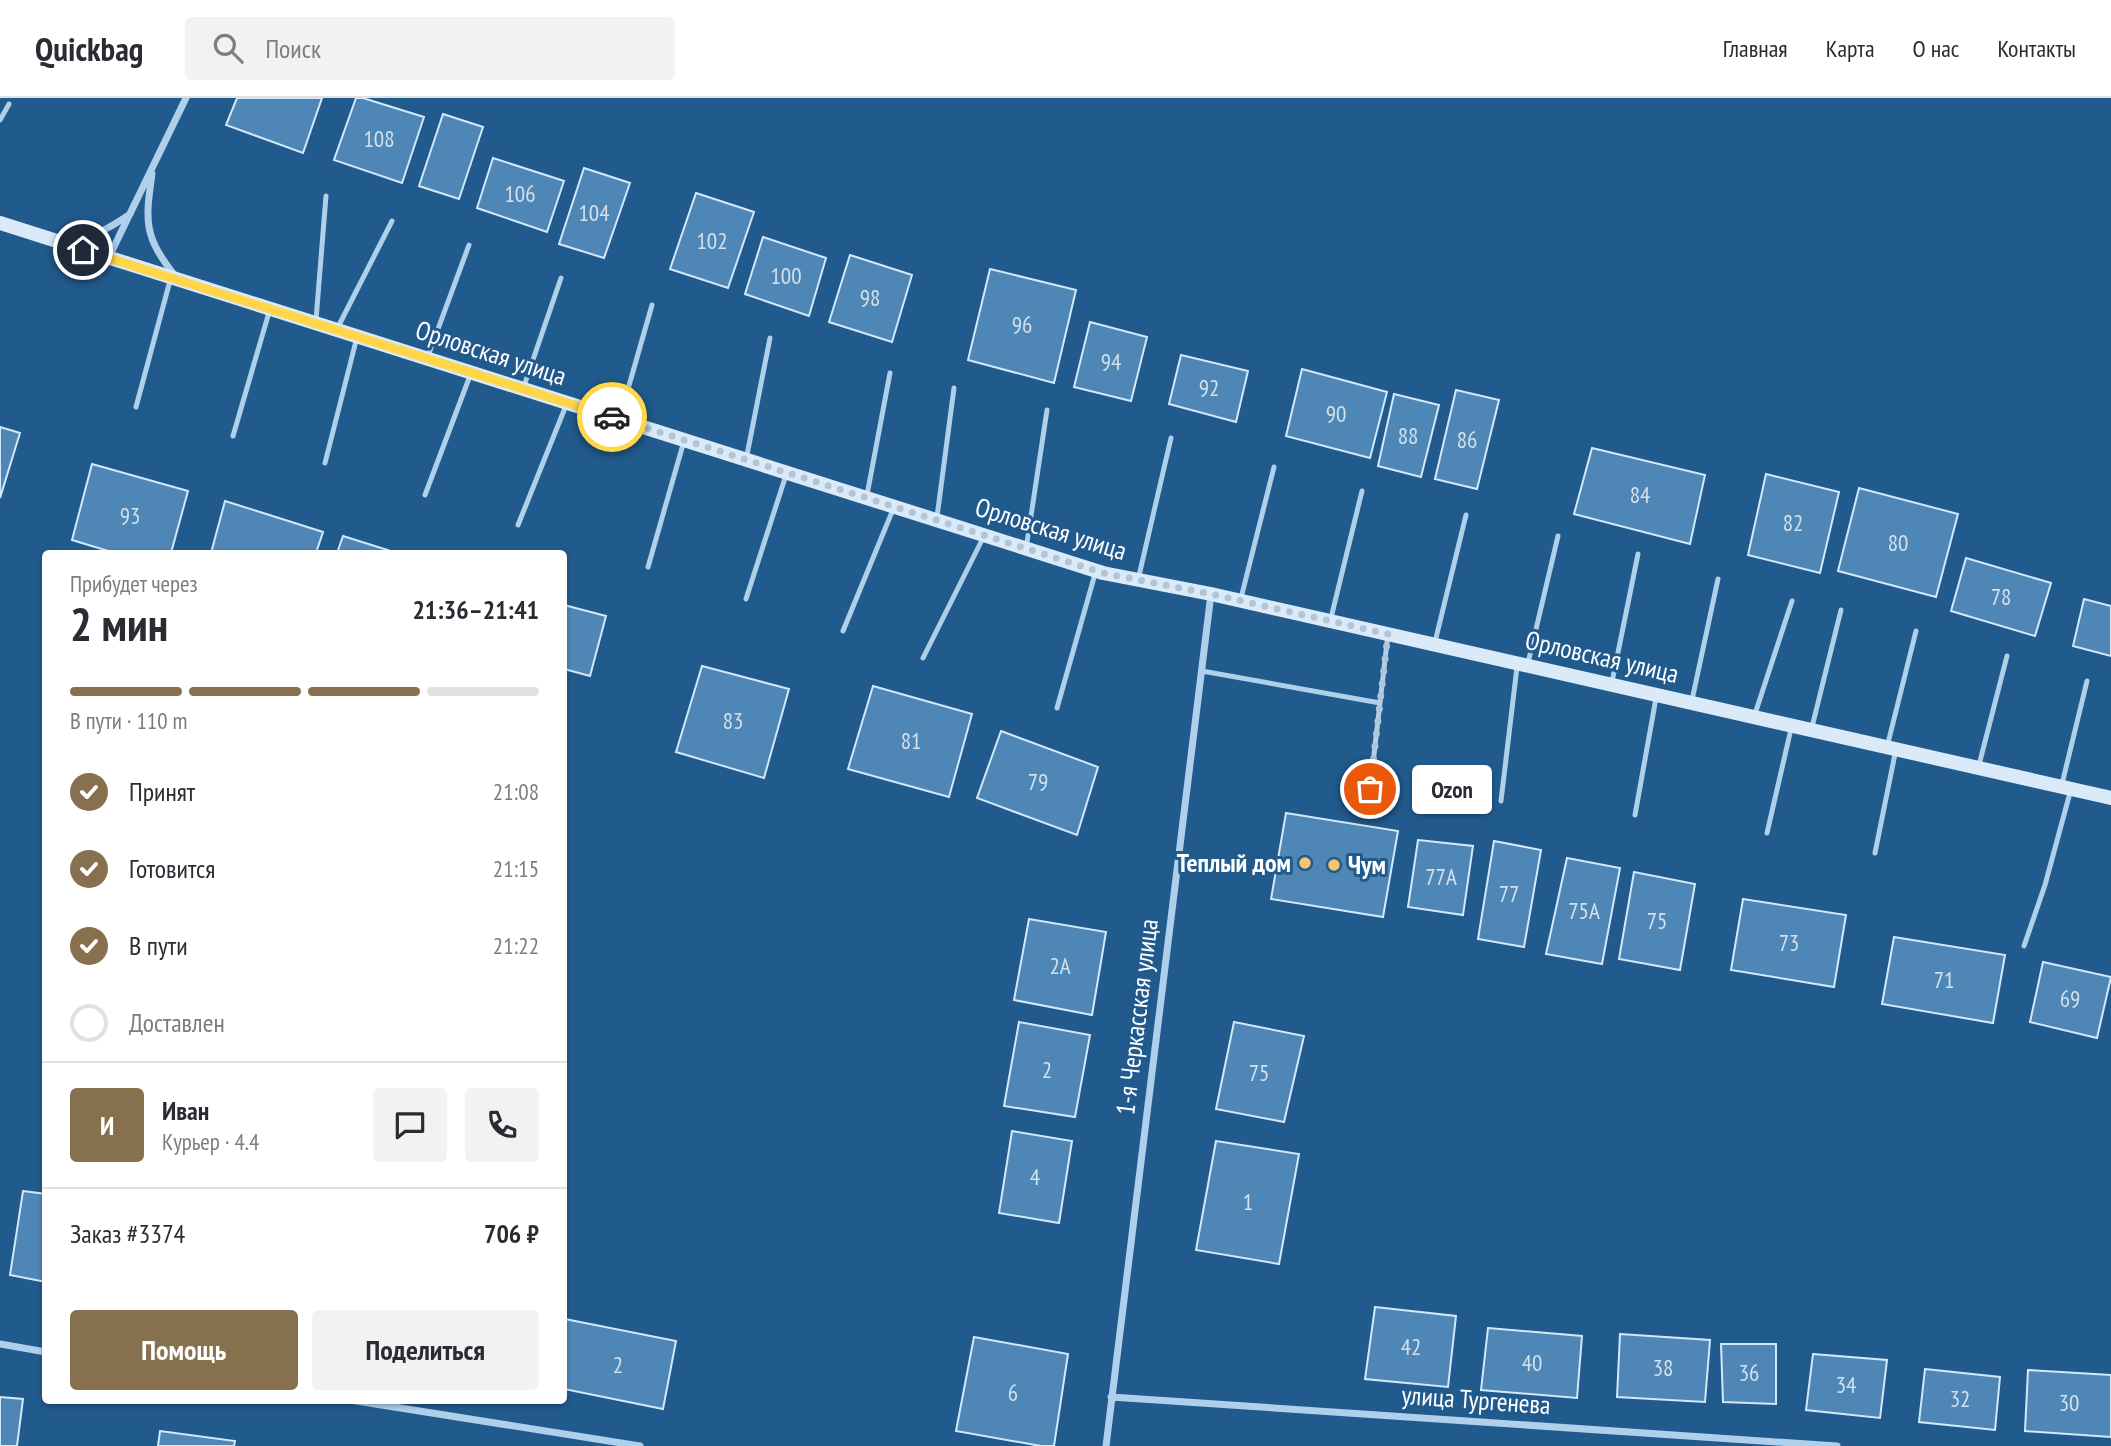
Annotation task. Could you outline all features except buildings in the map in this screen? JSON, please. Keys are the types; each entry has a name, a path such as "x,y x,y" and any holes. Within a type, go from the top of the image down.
{"main road":[{"name":"Орловская улица","path":"0,223 1096,570 2111,798"}],"street":[{"path":"109,258 186,98"},
{"path":"153,166 148,233 174,279"},
{"path":"57,242 97,234 130,214"},
{"name":"1-я Черкасская улица","path":"1106,1446 1211,594"},
{"path":"0,1344 42,1351"},
{"name":"улица Тургенева","path":"1111,1396 1837,1446"},
{"path":"375,1404 640,1446"}],"lane":[{"path":"0,120 9,104"},
{"path":"316,323 326,196"},
{"path":"337,330 392,220"},
{"path":"427,359 469,245"},
{"path":"523,389 561,278"},
{"path":"136,407 174,279"},
{"path":"619,420 652,305"},
{"path":"233,436 270,309"},
{"path":"325,463 357,337"},
{"path":"746,460 770,338"},
{"path":"425,495 471,373"},
{"path":"867,498 890,373"},
{"path":"936,520 954,388"},
{"path":"518,525 568,403"},
{"path":"1026,548 1047,410"},
{"path":"1138,580 1171,438"},
{"path":"648,566 684,440"},
{"path":"1240,601 1274,467"},
{"path":"746,599 787,472"},
{"path":"1330,621 1362,491"},
{"path":"843,631 894,507"},
{"path":"1434,645 1466,515"},
{"path":"923,658 984,535"},
{"path":"1501,801 1522,665 1558,536"},
{"path":"1611,685 1638,554"},
{"path":"1058,708 1096,570"},
{"path":"1692,703 1718,579"},
{"path":"1754,718 1792,601"},
{"path":"1811,730 1841,610"},
{"path":"1875,853 1891,748 1916,631"},
{"path":"1370,789 1388,634"},
{"path":"1978,768 2007,656"},
{"path":"1202,671 1380,703"},
{"path":"2024,946 2045,885 2087,681"},
{"path":"1635,815 1656,695"},
{"path":"1768,833 1792,726"}],"way so far":[{"path":"612,417 1103,573 1388,634 1370,789"}],"place":[{"name":"Ozon","path":"1370,789"},
{"name":"Теплый дом","path":"1305,863"},
{"name":"Чум","path":"1334,865"}],"route":[{"path":"83,250 612,417"}]}
